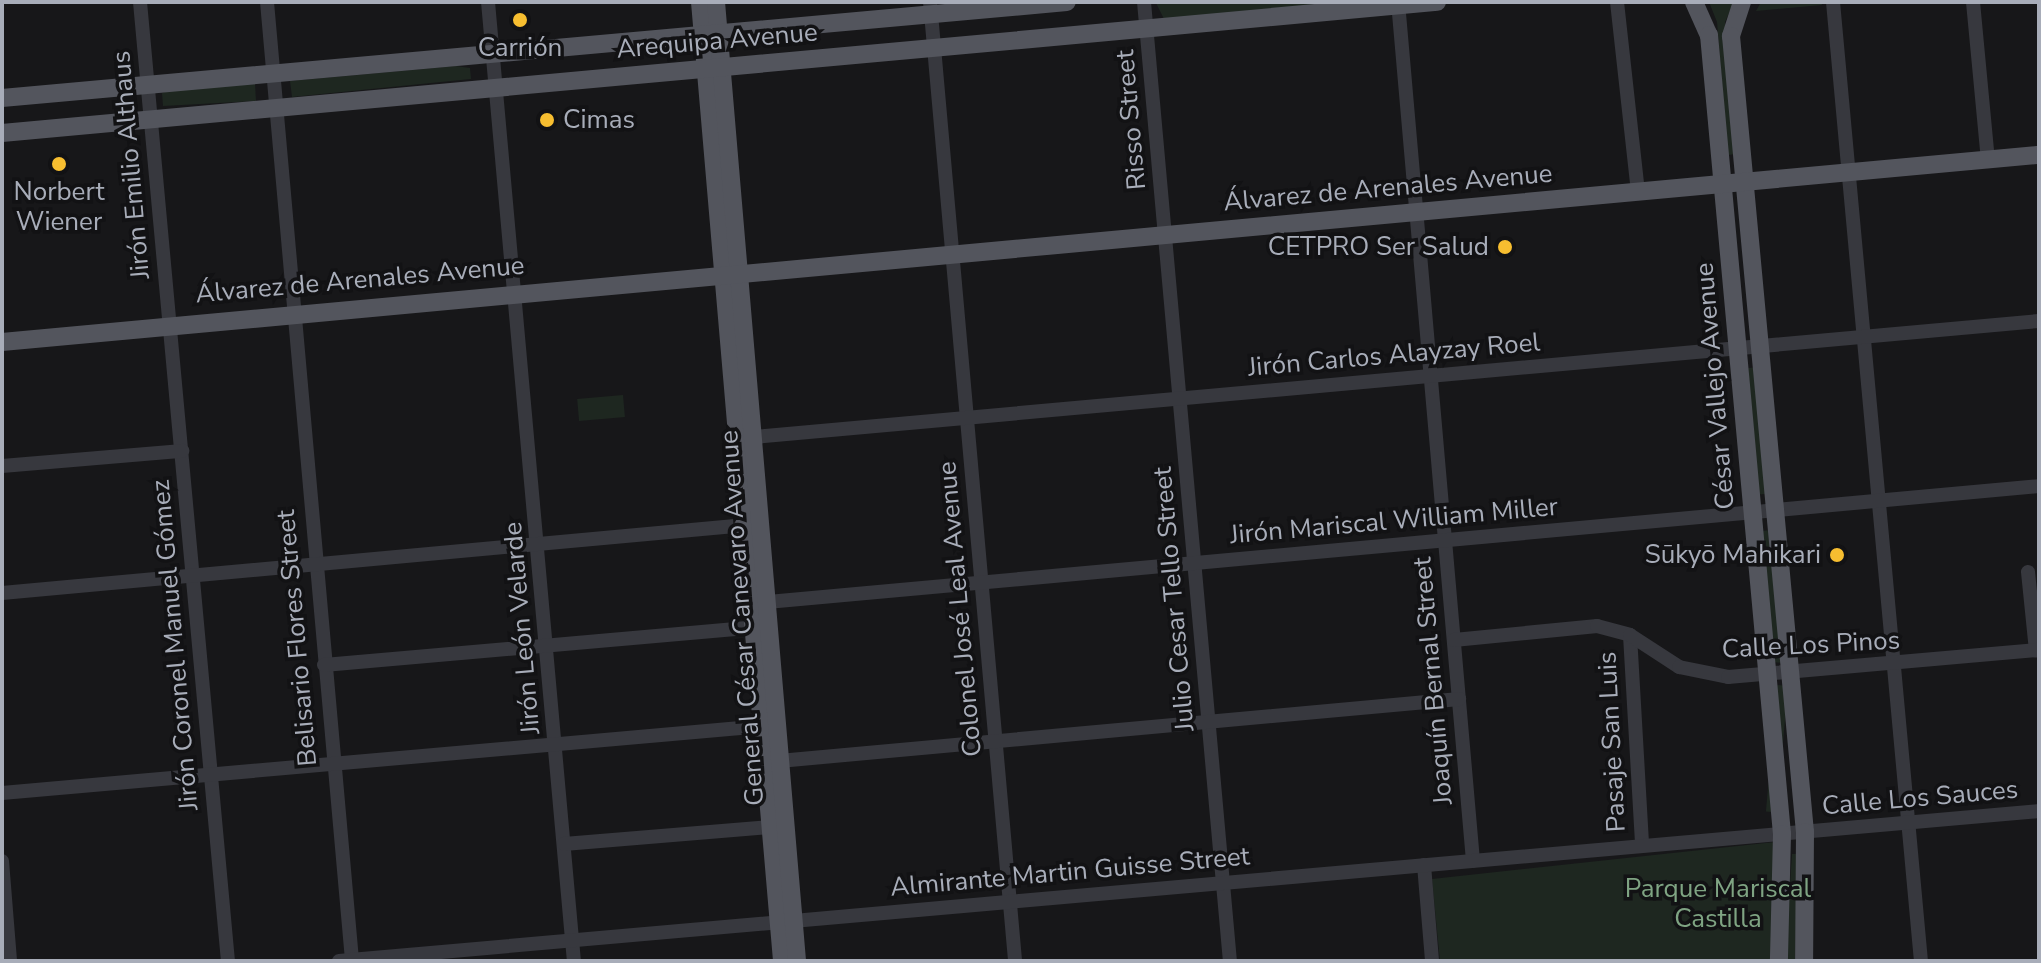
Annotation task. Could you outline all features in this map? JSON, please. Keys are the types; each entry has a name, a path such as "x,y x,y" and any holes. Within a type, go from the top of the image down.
{"main road":[{"path":"700,2 710,34 714,67 732,272"},
{"path":"710,34 716,2"},
{"name":"Arequipa Avenue","path":"2,98 710,34 930,8 1067,2"},
{"name":"Arequipa Avenue","path":"2,133 1437,2"},
{"name":"César Vallejo Avenue","path":"1694,2 1709,35 1782,834 1779,961"},
{"name":"César Vallejo Avenue","path":"1742,2 1731,36 1747,182 1805,832 1804,961"},
{"name":"Álvarez de Arenales Avenue","path":"2,342 293,310 2039,155"},
{"name":"General César Canevaro Avenue","path":"732,272 754,437 760,603 755,627 771,827 786,921 797,961"},
{"name":"General César Canevaro Avenue","path":"732,272 746,525 760,603 779,761 786,921 782,961"}],"street":[{"name":"Jirón Emilio Althaus","path":"140,2 170,324"},
{"name":"Belisario Flores Street","path":"267,2 348,961"},
{"name":"Jirón León Velarde","path":"488,2 574,961"},
{"name":"Risso Street","path":"1144,2 1165,233"},
{"path":"1617,2 1638,193"},
{"path":"1833,2 1852,171 1921,961"},
{"path":"1973,2 1988,160"},
{"name":"Joaquín Bernal Street","path":"1398,4 1473,861"},
{"name":"Colonel José Leal Avenue","path":"930,8 1015,961"},
{"name":"Julio Cesar Tello Street","path":"1165,233 1230,961"},
{"name":"Jirón Carlos Alayzay Roel","path":"754,437 2039,321"},
{"name":"Jirón Coronel Manuel Gómez","path":"170,324 228,961"},
{"path":"2,466 182,451"},
{"name":"Jirón Mariscal William Miller","path":"760,603 2039,486"},
{"path":"2,593 746,525"},
{"path":"2028,572 2038,650"},
{"name":"Calle Los Pinos","path":"1454,640 1580,626 1630,635 1694,671 1767,676 2038,650"},
{"path":"324,665 755,627"},
{"name":"Pasaje San Luis","path":"1630,635 1642,846"},
{"path":"779,761 1459,699"},
{"path":"2,793 763,726"},
{"name":"Calle Los Sauces","path":"1805,832 2039,811"},
{"path":"564,844 771,827"},
{"name":"Almirante Martin Guisse Street","path":"348,961 1805,832"},
{"path":"2,861 10,961"},
{"path":"1424,865 1432,961"}],"green space":[{"path":"1157,2 1346,2 1164,19 1156,3"},
{"path":"1709,2 1734,2 1725,22 1737,154 1728,155 1717,22"},
{"path":"1761,2 1821,2 1822,5 1756,11"},
{"path":"456,66 470,68 471,79 292,97 290,81"},
{"path":"255,84 256,101 163,106 162,93 172,90"},
{"path":"1759,367 1770,494 1759,494 1748,368"},
{"path":"623,395 625,417 579,421 577,399"},
{"path":"1772,530 1785,663 1771,662 1761,531"},
{"path":"1777,685 1788,686 1777,812 1766,812"},
{"name":"Parque Mariscal Castilla","path":"1775,842 1774,961 1440,961 1432,879"},
{"path":"1792,854 1798,854 1795,961 1785,961"}],"place":[{"name":"Carrión","path":"520,20"},
{"name":"Cimas","path":"547,120"},
{"name":"Norbert Wiener","path":"59,164"},
{"name":"CETPRO Ser Salud","path":"1505,247"},
{"name":"Sūkyō Mahikari","path":"1837,555"}]}
